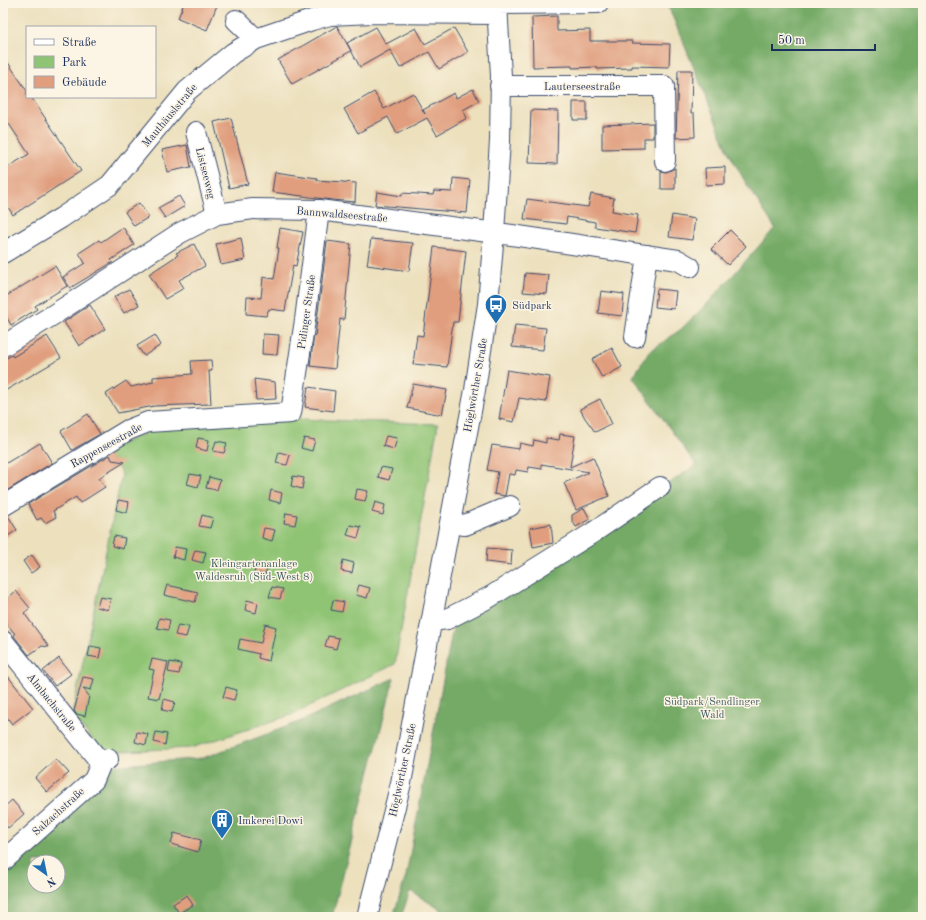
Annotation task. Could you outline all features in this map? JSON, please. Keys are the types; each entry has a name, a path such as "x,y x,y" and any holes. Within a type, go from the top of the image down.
{"street":[{"name":"Mauthäuslstraße","path":"3,253 62,218 110,185 154,121 176,93 196,83 233,53 256,39 311,11 330,15 598,3"},
{"name":"Höglwörther Straße","path":"367,917 401,783 475,390 488,304 500,141 500,86 497,7"},
{"path":"236,20 256,39"},
{"name":"Lauterseestraße","path":"500,86 664,86 665,162"},
{"name":"Listseeweg","path":"196,132 217,214"},
{"name":"Bannwaldseestraße","path":"3,346 180,233 217,214 253,209 319,210 494,232 678,260 690,267"},
{"name":"Pidinger Straße","path":"291,413 319,210"},
{"path":"635,337 647,255"},
{"name":"Rappenseestraße","path":"3,506 128,430 148,422 291,413"},
{"path":"432,621 447,619 490,597 594,532 660,487"},
{"path":"450,523 465,525 510,506"},
{"name":"Almbachstraße","path":"3,641 105,761"},
{"name":"Salzachstraße","path":"3,861 94,780 105,761"}],"green space":[{"name":"Südpark/Sendlinger Wald","path":"667,3 923,3 923,917 453,917 410,891 401,917 393,917 406,876 455,617 596,533 696,465 633,377 649,352 680,330 708,303 775,228 747,185 729,153"},
{"name":"Kleingartenanlage Waldesruh (Süd-West 8)","path":"299,419 438,424 395,664 291,715 191,748 103,752 72,715 122,474 106,451 156,428"},
{"path":"394,678 332,917 3,917 3,864 111,766 203,758 299,722"}],"building":[{"path":"184,3 218,3 207,30 178,18"},
{"path":"557,16 557,31 590,30 590,41 632,41 632,43 670,44 669,67 632,66 632,68 597,69 597,67 572,68 572,66 533,67 532,17"},
{"path":"337,26 351,51 292,84 278,60"},
{"path":"376,27 386,44 416,28 425,44 454,28 468,52 439,69 429,52 400,68 390,50 360,67 347,43"},
{"path":"3,55 26,90 26,98 32,98 81,171 13,215 3,199 3,170 29,154 3,115"},
{"path":"678,70 692,70 691,113 694,113 695,137 676,138"},
{"path":"473,89 479,101 463,110 467,118 437,135 427,118 397,134 388,117 358,133 344,109 374,92 384,109 413,93 425,114 423,110 454,93 456,98"},
{"path":"573,102 587,102 587,120 573,120"},
{"path":"531,110 558,111 557,164 529,163"},
{"path":"231,118 248,184 229,188 214,122"},
{"path":"653,123 653,138 644,138 644,148 602,149 602,125"},
{"path":"187,145 191,167 167,172 162,150"},
{"path":"725,167 725,184 706,185 705,168"},
{"path":"675,168 675,189 661,189 661,171 666,172"},
{"path":"275,172 317,178 317,180 356,183 355,202 272,192"},
{"path":"453,178 470,180 467,213 375,205 377,192 402,196 402,193 433,195 434,191 452,192"},
{"path":"591,194 614,198 612,211 638,215 635,233 595,227 595,222 567,217 566,224 524,219 527,199 588,207"},
{"path":"179,196 185,206 165,218 158,208"},
{"path":"139,203 149,217 134,226 125,212"},
{"path":"672,215 695,219 692,240 669,237"},
{"path":"123,227 134,245 111,260 113,262 70,288 63,277 85,263 79,253 99,240 101,242"},
{"path":"280,228 303,232 296,266 293,265 285,311 269,309 266,316 246,314 247,297 261,298 263,277 274,279 279,248 277,248"},
{"path":"730,230 746,246 728,265 711,249"},
{"path":"241,238 245,260 221,265 216,244"},
{"path":"371,239 413,243 409,271 367,265"},
{"path":"327,241 351,244 344,320 340,319 335,369 310,366"},
{"path":"194,244 205,266 179,280 184,288 165,299 149,274 178,255 176,253"},
{"path":"434,247 466,251 458,322 453,322 447,367 413,364 417,335 423,336"},
{"path":"55,266 67,286 35,306 37,309 11,325 3,311 3,298"},
{"path":"525,273 549,275 547,294 523,292"},
{"path":"129,289 139,305 124,313 114,297"},
{"path":"657,289 676,291 674,309 655,307"},
{"path":"601,291 624,294 622,316 598,313"},
{"path":"90,305 105,329 79,346 64,322"},
{"path":"515,325 546,328 543,350 512,347"},
{"path":"263,334 279,335 277,355 262,354"},
{"path":"155,335 161,345 144,356 137,346"},
{"path":"47,336 61,358 3,392 3,360 12,355 13,357"},
{"path":"612,348 622,367 602,378 592,359"},
{"path":"211,360 212,371 209,371 211,404 154,406 118,413 106,394 126,381 131,387 153,382 153,377 192,374 191,361"},
{"path":"507,370 550,377 546,402 519,398 514,422 499,419"},
{"path":"254,379 275,382 276,399 256,400"},
{"path":"413,384 447,390 442,415 407,408"},
{"path":"308,387 335,391 333,411 305,407"},
{"path":"600,399 612,424 595,432 580,409"},
{"path":"88,414 100,434 72,450 61,431"},
{"path":"560,434 575,436 570,467 593,457 609,496 576,510 564,483 589,472 541,464 542,469 529,467 528,472 516,470 515,475 509,474 505,496 494,494 498,472 487,470 492,445 519,449 520,443 533,446 534,440 546,443 546,438 559,440"},
{"path":"386,436 397,438 394,449 383,446"},
{"path":"198,438 209,440 207,451 196,448"},
{"path":"304,438 315,440 312,451 301,448"},
{"path":"216,441 227,443 224,453 213,451"},
{"path":"40,443 52,463 3,493 3,465"},
{"path":"279,452 290,455 287,465 276,463"},
{"path":"110,455 112,460 125,462 99,478 105,487 80,503 76,497 53,511 56,517 45,523 41,518 37,520 28,504"},
{"path":"381,467 392,469 389,480 378,477"},
{"path":"190,474 201,476 198,487 187,484"},
{"path":"293,476 304,478 302,489 291,486"},
{"path":"209,477 220,480 217,490 206,488"},
{"path":"357,489 368,491 365,501 355,499"},
{"path":"271,490 282,493 280,503 269,500"},
{"path":"118,500 129,502 127,513 116,510"},
{"path":"375,502 385,505 383,515 372,512"},
{"path":"584,508 590,519 576,527 572,520 572,515"},
{"path":"286,513 297,515 295,525 284,523"},
{"path":"202,515 213,518 210,528 199,526"},
{"path":"8,516 17,530 3,539 3,517"},
{"path":"551,524 553,543 533,547 530,528"},
{"path":"350,525 361,527 358,538 347,535"},
{"path":"264,528 275,530 272,541 262,538"},
{"path":"114,536 125,538 123,549 112,546"},
{"path":"175,547 186,549 184,560 173,557"},
{"path":"487,548 512,550 511,565 486,562"},
{"path":"195,550 206,552 203,563 192,560"},
{"path":"32,555 40,567 31,573 23,561"},
{"path":"343,560 354,563 352,573 341,571"},
{"path":"257,563 268,565 265,575 254,573"},
{"path":"167,585 198,592 195,602 164,595"},
{"path":"359,585 370,588 367,598 356,595"},
{"path":"272,587 283,589 280,599 269,597"},
{"path":"16,591 30,608 24,613 49,647 42,646 29,655 3,619 3,602"},
{"path":"100,597 111,599 108,610 97,607"},
{"path":"247,600 258,603 256,613 245,610"},
{"path":"333,600 344,602 342,612 331,610"},
{"path":"159,618 170,620 168,630 157,628"},
{"path":"265,624 276,627 269,661 258,658 259,654 238,649 240,639 261,643"},
{"path":"178,625 189,627 186,637 175,635"},
{"path":"328,636 339,638 336,649 325,646"},
{"path":"90,646 101,648 99,658 88,656"},
{"path":"59,658 71,674 55,686 43,671"},
{"path":"152,659 168,662 159,699 148,697 154,670 149,669"},
{"path":"170,662 181,664 179,674 168,672"},
{"path":"3,670 33,708 12,724 3,712"},
{"path":"83,677 94,679 91,690 83,688 89,696 85,716 76,714 74,711"},
{"path":"226,687 237,690 234,700 223,697"},
{"path":"164,699 175,702 172,712 162,710"},
{"path":"137,732 148,734 146,745 135,742"},
{"path":"156,732 167,734 165,745 154,742"},
{"path":"56,759 69,773 47,792 35,778"},
{"path":"12,800 24,814 8,828 3,821 3,808"},
{"path":"174,833 201,840 198,852 171,844"},
{"path":"187,895 193,905 179,913 173,904"}],"place":[{"name":"Südpark","path":"496,324"},
{"name":"Imkerei Dowi","path":"222,840"}]}
